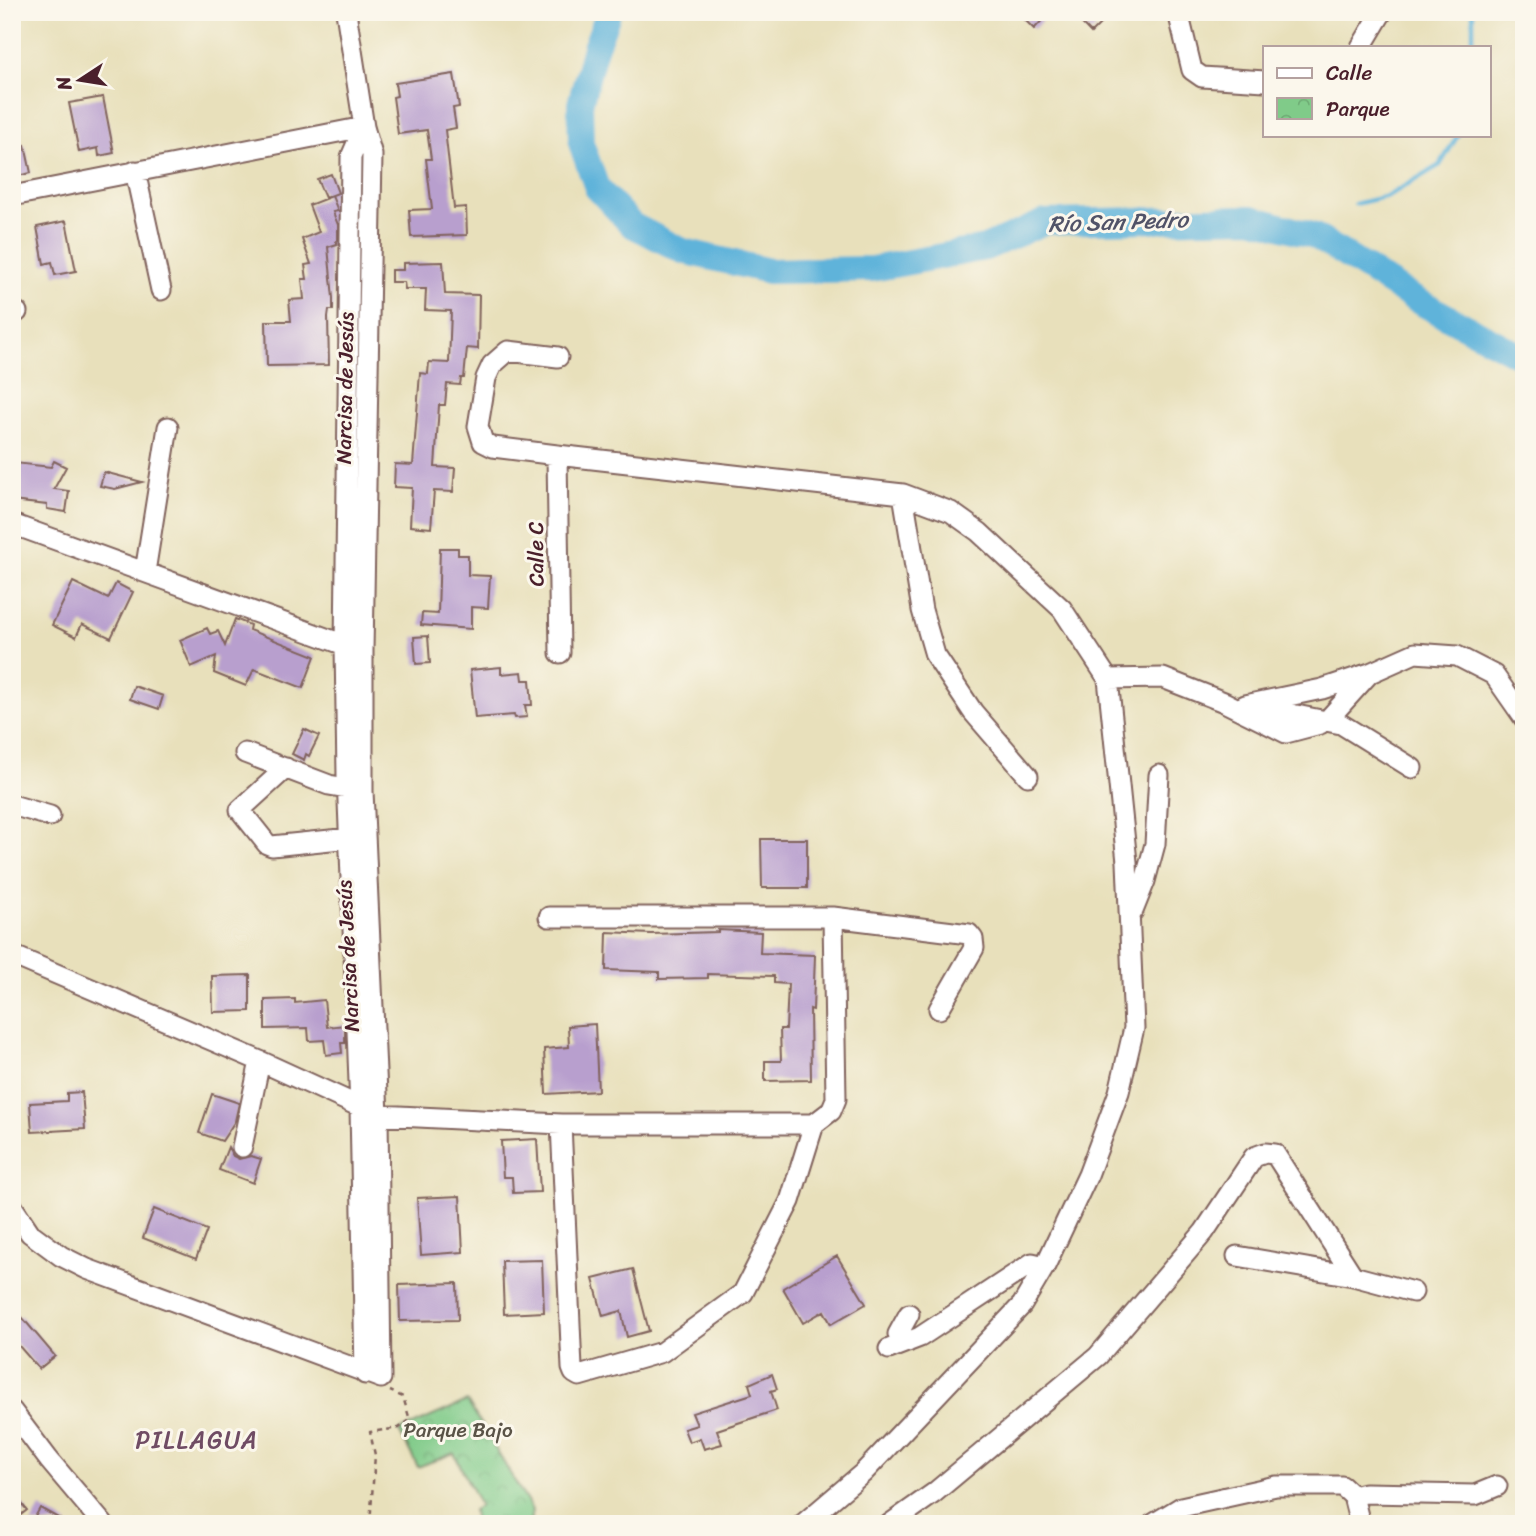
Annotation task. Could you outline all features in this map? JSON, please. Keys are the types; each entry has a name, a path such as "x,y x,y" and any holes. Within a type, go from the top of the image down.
{"street":[{"name":"Narcisa de Jesús","path":"346,12 363,127 372,155 354,648 355,790 369,1111"},
{"path":"1178,12 1192,70 1202,77 1263,81"},
{"path":"1362,46 1382,12"},
{"path":"12,196 363,127"},
{"path":"135,171 162,290"},
{"path":"558,357 508,351 492,365 486,378 478,426 482,442 493,447 557,455 904,494 951,512 979,532 1062,609 1108,679 1131,915 1134,1028 1119,1092 1088,1175 1045,1266 1022,1306 863,1473 803,1524"},
{"path":"145,572 168,427"},
{"name":"Calle C","path":"557,455 560,653"},
{"path":"904,494 922,610 935,655 973,712 1028,776"},
{"path":"12,523 354,648"},
{"path":"1245,705 1322,689 1370,673 1415,653 1457,656 1494,675 1524,718"},
{"path":"1108,679 1163,678 1224,702 1286,733 1326,720 1370,673"},
{"path":"1224,702 1341,724 1412,768"},
{"path":"245,753 329,785 355,790"},
{"path":"286,768 240,810 267,844 272,846 350,838"},
{"path":"1131,915 1146,881 1155,844 1159,775"},
{"name":"Narcisa de Jesús","path":"355,790 350,838 369,1111"},
{"path":"12,805 50,816"},
{"path":"549,917 832,917 969,934 974,948 939,1009"},
{"path":"561,1124 572,1368 574,1374 579,1376 662,1352 743,1293 790,1200 814,1124 831,1111 836,1100 832,917"},
{"path":"12,955 260,1061 369,1111 561,1124 814,1124"},
{"path":"242,1147 260,1061"},
{"path":"12,1206 30,1233 61,1256 87,1269 373,1376 369,1111"},
{"path":"890,1524 934,1493 1098,1356 1204,1232 1254,1157 1265,1153 1275,1154 1353,1276"},
{"path":"1237,1256 1353,1276 1413,1292"},
{"path":"889,1349 920,1337 1032,1263 1045,1266"},
{"path":"908,1342 899,1338 898,1334 909,1314"},
{"path":"12,1411 103,1524"},
{"path":"1153,1524 1181,1507 1276,1486 1342,1486 1353,1496 1360,1524"},
{"path":"1353,1496 1365,1493 1475,1494 1497,1486"}],"path":[{"path":"370,1524 375,1455 370,1432 399,1428 410,1420 403,1397 393,1393 373,1376"}],"green space":[{"name":"Parque Bajo","path":"467,1401 532,1510 530,1524 475,1524 473,1510 480,1506 454,1453 418,1467 399,1431"}],"building":[{"path":"1017,12 1050,12 1034,29"},
{"path":"1071,12 1094,12 1103,21 1091,33"},
{"path":"454,74 459,107 453,108 456,128 445,130 454,208 466,207 467,235 411,237 409,210 432,209 426,159 431,159 427,130 398,134 393,97 397,96 395,83"},
{"path":"103,97 114,153 99,156 98,148 79,152 69,103"},
{"path":"25,145 31,173 12,177 12,147"},
{"path":"331,174 338,193 325,198 317,179"},
{"path":"332,196 338,211 333,212 338,225 338,240 337,244 328,247 333,298 333,310 329,310 328,317 329,365 267,366 266,321 291,321 289,300 304,299 302,279 307,279 305,265 311,264 302,239 319,232 309,205"},
{"path":"66,221 76,271 55,275 52,262 44,264 37,227"},
{"path":"443,262 445,294 479,295 478,349 467,348 464,378 461,378 460,385 447,384 445,405 439,405 435,467 455,468 453,492 434,491 431,528 410,526 412,488 394,487 395,464 413,465 420,373 428,374 429,362 449,363 451,311 425,310 426,289 405,289 404,282 391,282 391,270 403,270 403,263"},
{"path":"54,461 66,467 54,489 69,491 66,512 47,509 47,505 12,501 15,463 51,467"},
{"path":"104,472 142,482 115,489 100,486"},
{"path":"440,548 458,548 458,555 468,555 468,575 490,576 488,608 471,607 471,629 421,625 422,613 438,614"},
{"path":"73,582 108,599 116,583 133,592 111,638 82,624 76,637 52,625"},
{"path":"235,619 250,625 249,630 315,656 303,688 254,669 246,686 214,673 216,656 191,667 180,640 207,628 210,634 218,631 225,646"},
{"path":"428,636 430,663 416,664 414,637"},
{"path":"501,667 501,674 522,672 523,680 530,680 532,705 525,705 527,717 515,718 514,715 475,718 470,670"},
{"path":"134,686 163,696 159,709 130,699"},
{"path":"304,729 319,736 309,756 306,754 304,760 292,754"},
{"path":"761,839 807,839 807,888 762,888"},
{"path":"718,930 761,932 760,953 815,955 813,1010 810,1009 811,1080 765,1081 765,1061 781,1061 780,1029 786,1029 788,984 774,983 774,976 708,974 708,978 659,979 659,972 606,970 607,932 651,934"},
{"path":"250,975 250,1011 213,1012 212,976"},
{"path":"295,999 295,1003 324,1000 327,1027 345,1025 342,1053 326,1055 324,1040 309,1041 308,1028 265,1029 265,1000"},
{"path":"595,1024 598,1091 546,1094 544,1049 569,1047 568,1026"},
{"path":"82,1092 85,1129 32,1132 30,1103 67,1101 67,1093"},
{"path":"212,1094 239,1103 235,1121 222,1141 199,1133"},
{"path":"537,1139 540,1192 513,1193 512,1177 503,1177 501,1141"},
{"path":"228,1147 233,1156 239,1159 251,1156 261,1159 253,1183 219,1170"},
{"path":"460,1196 463,1252 421,1255 417,1198"},
{"path":"154,1209 207,1230 196,1259 143,1238"},
{"path":"837,1256 866,1304 831,1324 824,1311 803,1323 783,1288"},
{"path":"542,1260 544,1312 504,1314 502,1261"},
{"path":"633,1269 649,1331 627,1337 621,1311 603,1316 593,1279"},
{"path":"457,1283 458,1320 400,1321 399,1285"},
{"path":"21,1316 55,1356 39,1369 12,1338 12,1323"},
{"path":"772,1374 777,1389 771,1391 777,1410 717,1430 722,1444 704,1449 700,1438 689,1442 684,1429 697,1425 692,1413 752,1394 749,1384"},
{"path":"12,1492 27,1510 12,1522"},
{"path":"40,1508 69,1524 31,1524"}],"waterway":[{"name":"Río San Pedro","path":"609,12 595,48 580,104 581,143 597,188 632,225 683,251 769,271 872,269 985,248 1045,222 1252,218 1315,236 1416,300 1524,358"},
{"path":"1473,12 1473,46"},
{"path":"1355,204 1388,196 1440,165 1457,136"}],"district":[{"name":"PILLAGUA","path":"197,1440"}]}
